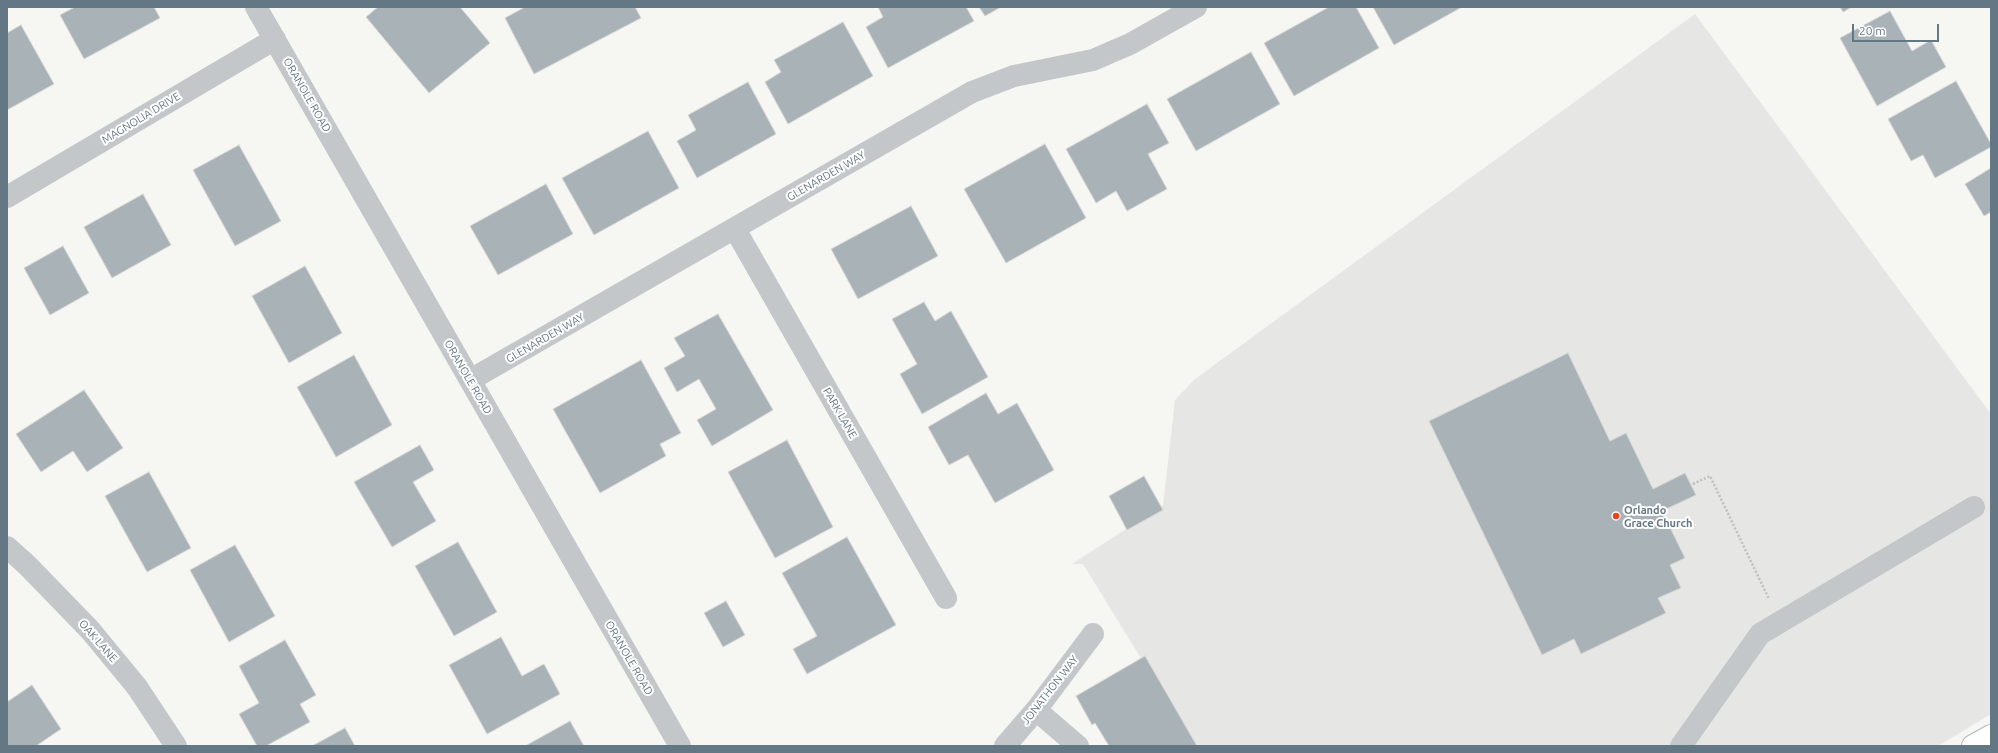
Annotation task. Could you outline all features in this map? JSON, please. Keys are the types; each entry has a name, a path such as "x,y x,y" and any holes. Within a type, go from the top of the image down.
{"main road":[{"path":"1973,746 1991,736"}],"street":[{"name":"ORANOLE ROAD","path":"256,7 680,746"},
{"name":"GLENARDEN WAY","path":"470,380 972,92 1014,76 1092,60 1130,44 1196,7"},
{"name":"MAGNOLIA DRIVE","path":"7,197 275,39"},
{"name":"PARK LANE","path":"735,229 946,598"},
{"path":"1681,746 1760,634 1974,507"},
{"name":"OAK LANE","path":"7,547 28,566 90,630 137,687 176,746"},
{"name":"JONATHON WAY","path":"1005,746 1036,710 1093,634"},
{"path":"1036,710 1078,746"}],"path":[{"path":"1693,484 1710,476 1770,601"}],"shaded area":[{"path":"1695,14 1991,414 1991,714 1938,746 1195,746 1083,564 1072,564 1163,505 1175,400 1195,379"}],"building":[{"path":"75,7 154,7 160,18 84,59 60,15"},
{"path":"378,7 460,7 490,43 429,93 366,17"},
{"path":"525,7 635,7 641,18 534,74 505,18"},
{"path":"878,7 966,7 974,21 888,68 866,27 883,17"},
{"path":"979,7 1001,7 985,16"},
{"path":"1329,7 1356,7 1379,48 1294,96 1264,43"},
{"path":"1373,7 1462,7 1394,45"},
{"path":"1840,7 1852,7 1843,12"},
{"path":"1890,11 1912,51 1931,40 1946,67 1877,106 1840,38"},
{"path":"843,22 873,76 788,124 765,82 781,72 774,60"},
{"path":"21,25 54,84 7,110 7,33"},
{"path":"1251,52 1280,104 1196,151 1167,99"},
{"path":"1956,81 1991,144 1991,147 1935,178 1923,155 1911,161 1888,119"},
{"path":"748,82 776,134 697,178 677,141 696,130 688,115"},
{"path":"1147,104 1169,143 1148,154 1167,189 1127,211 1116,191 1096,203 1066,149"},
{"path":"648,131 679,188 594,235 562,178"},
{"path":"1045,144 1086,218 1006,263 964,189"},
{"path":"239,145 281,221 235,246 193,170"},
{"path":"1991,168 1991,212 1984,216 1965,184"},
{"path":"546,184 573,234 498,275 470,226"},
{"path":"143,194 171,245 112,278 84,227"},
{"path":"911,206 938,256 858,299 831,249"},
{"path":"63,246 89,293 50,315 24,268"},
{"path":"305,266 342,333 289,363 252,296"},
{"path":"924,302 935,321 951,311 988,377 922,414 900,374 917,364 892,319"},
{"path":"718,314 773,410 712,446 697,420 716,409 699,379 677,392 664,368 685,356 674,338"},
{"path":"1568,353 1610,441 1626,433 1653,489 1685,473 1696,495 1662,511 1685,558 1670,565 1681,588 1658,598 1666,613 1581,654 1574,639 1542,655 1429,421"},
{"path":"354,355 392,425 336,457 297,387"},
{"path":"641,360 681,433 660,444 666,456 600,493 553,409"},
{"path":"84,390 123,448 87,472 73,451 41,472 16,434"},
{"path":"986,393 998,414 1017,403 1054,470 995,503 968,455 949,465 928,427"},
{"path":"787,440 833,527 775,558 728,472"},
{"path":"420,445 434,470 413,482 436,521 392,547 354,482"},
{"path":"149,472 191,548 147,572 105,496"},
{"path":"1144,476 1163,510 1127,530 1109,496"},
{"path":"847,537 896,625 807,674 793,649 817,636 782,573"},
{"path":"458,542 497,612 454,636 415,566"},
{"path":"235,545 275,616 229,642 190,570"},
{"path":"726,601 745,635 723,647 704,613"},
{"path":"501,637 522,676 544,664 560,694 487,734 449,665"},
{"path":"285,640 316,695 300,704 310,722 266,746 257,746 239,714 259,703 239,666"},
{"path":"1145,656 1197,746 1109,746 1095,723 1092,725 1076,696"},
{"path":"32,685 61,729 36,746 7,746 7,702"},
{"path":"570,721 584,746 525,746"},
{"path":"345,728 355,746 312,746"}],"place":[{"name":"Orlando Grace Church","path":"1616,516"}]}
